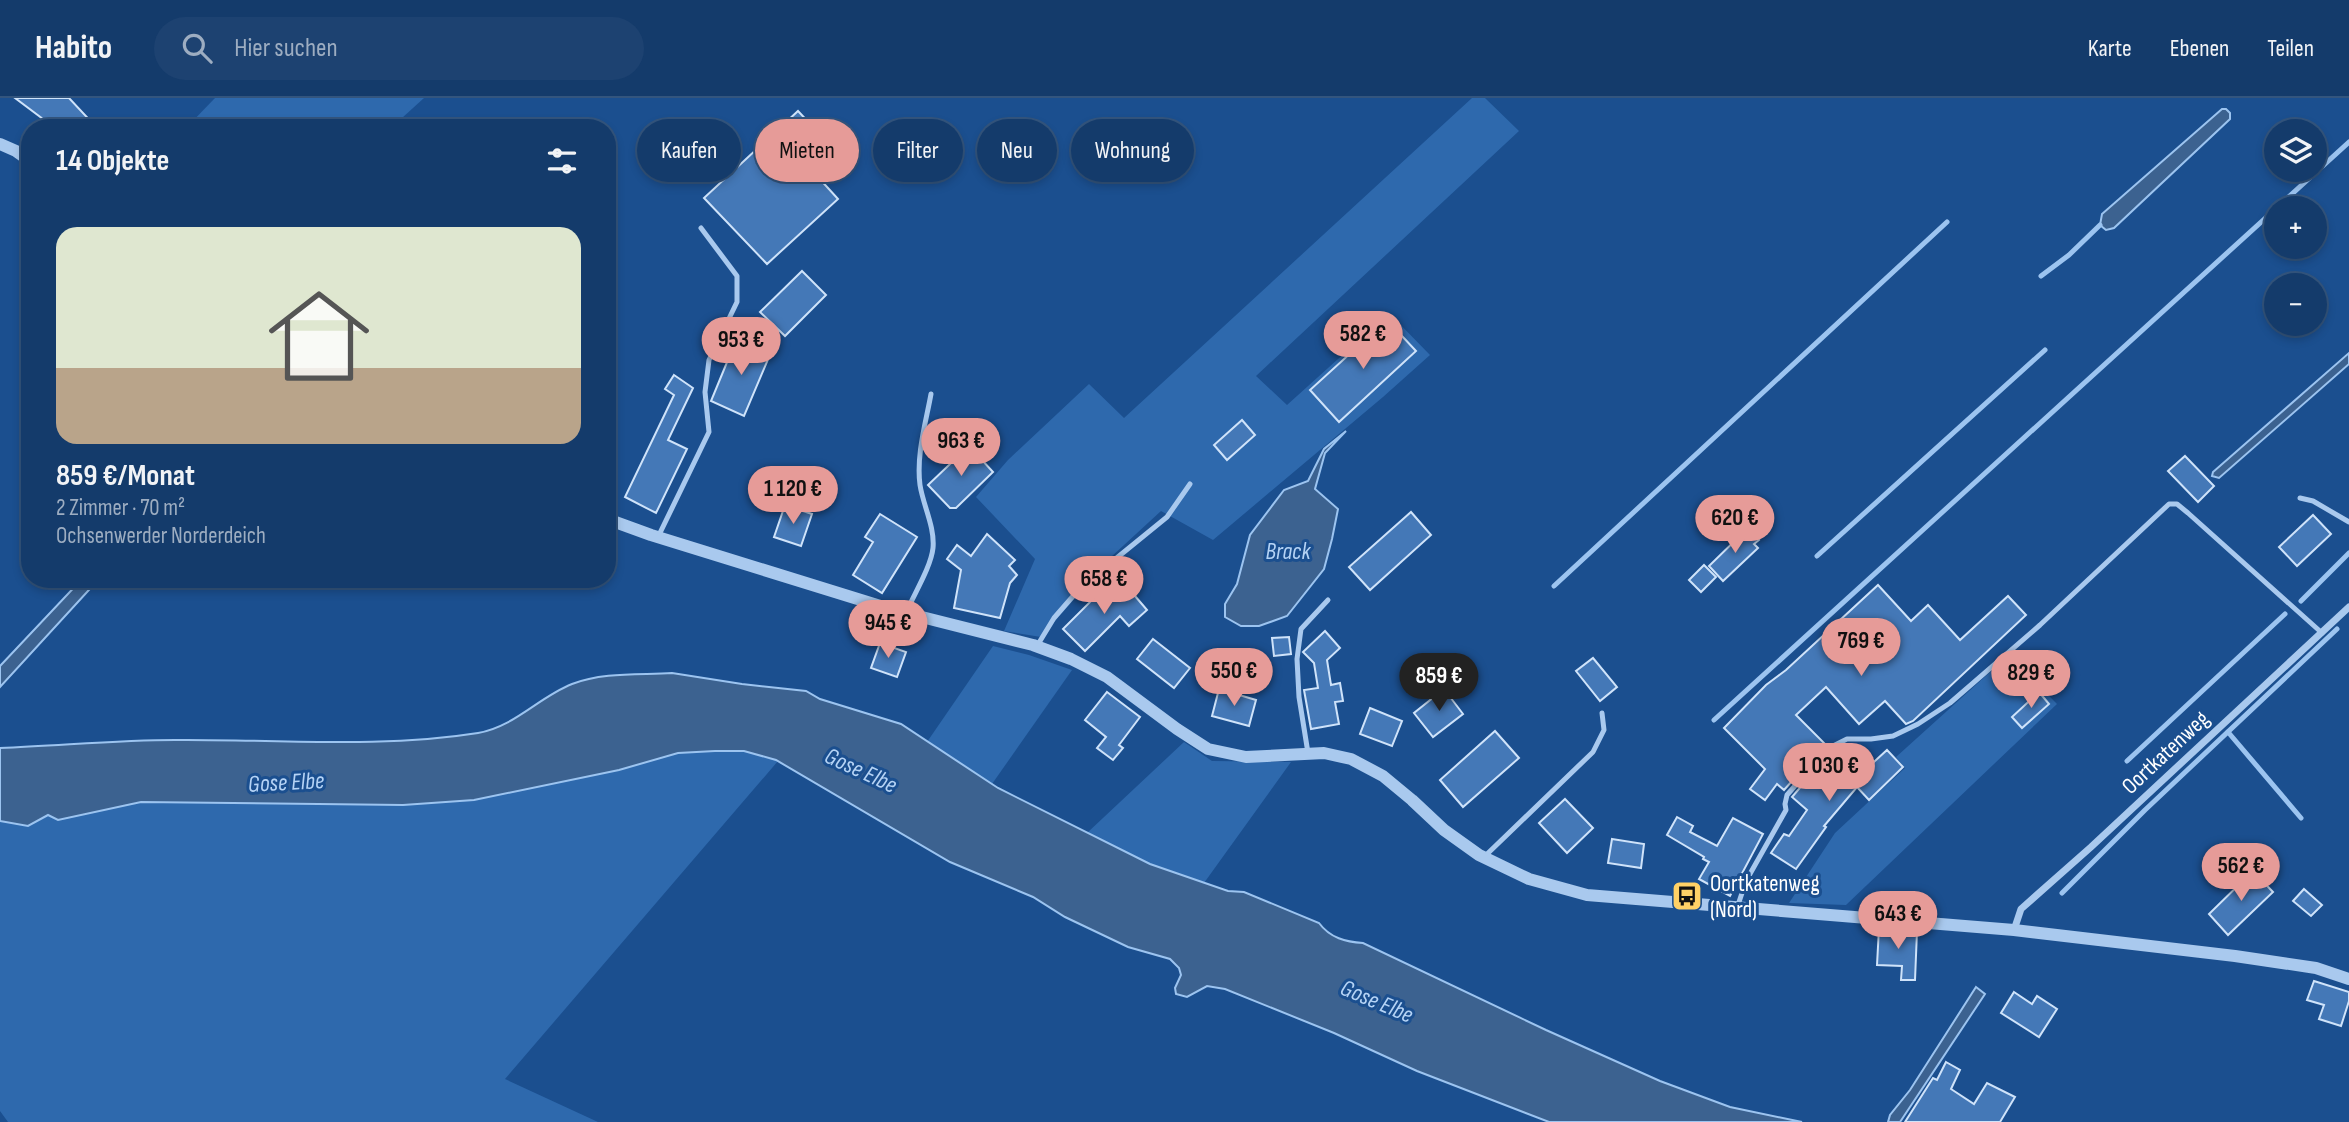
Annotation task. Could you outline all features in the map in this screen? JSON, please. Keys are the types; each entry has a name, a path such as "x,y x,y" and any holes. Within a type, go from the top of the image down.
{"street":[{"path":"0,144 21,155"},
{"path":"616,522 905,613 1037,646 1071,659 1107,677 1208,749 1246,757 1324,753 1351,759 1382,776 1444,830 1484,857 1529,879 1587,895 2014,929 2316,968 2349,979"},
{"name":"Oortkatenweg","path":"2014,929 2021,909 2349,607"}],"lane":[{"path":"658,537 709,432 705,392 709,360 737,302 737,276 701,228"},
{"path":"905,613 933,548 920,483 921,453 931,394"},
{"path":"1037,646 1054,618 1081,587 1167,517 1189,484"},
{"path":"2300,498 2313,501 2349,522"},
{"path":"1737,908 1746,881 1786,810 1784,804 1787,795 1828,749 1847,739 1894,736 1919,724 1950,703 2040,625 2169,504 2177,504 2188,513 2322,633"},
{"path":"1308,753 1299,697 1297,659 1301,629 1328,600"},
{"path":"1484,857 1593,752 1604,730 1602,713"}],"shaded area":[{"path":"215,98 424,98 401,119 195,119"},
{"path":"1472,98 1485,98 1519,131 1256,376 1287,405 1389,313 1430,355 1213,540 1161,511 1111,557 1041,637 1004,631 1035,559 976,497 1008,460 1089,384 1124,418"},
{"path":"993,646 1072,670 992,784 927,742"},
{"path":"2009,655 2057,704 1846,905 1789,903 1835,833 1905,768 1896,757"},
{"path":"1184,742 1212,761 1291,762 1204,883 1150,864 1087,833"},
{"path":"744,751 778,761 505,1079 598,1122 8,1122 0,1111 0,821 28,826 48,815 58,820 141,802 403,805 474,800 619,770 678,753"}],"water":[{"path":"2222,109 2230,113 2230,119 2114,228 2106,230 2100,225 2102,214"},
{"path":"2349,353 2349,364 2219,478 2212,476 2213,472"},
{"name":"Brack","path":"1346,431 1325,453 1315,489 1338,509 1324,569 1287,616 1259,626 1241,626 1225,617 1225,604 1237,584 1250,535 1284,490 1308,481 1324,449"},
{"path":"74,588 91,588 0,687 0,666"},
{"name":"Gose Elbe","path":"672,673 806,691 820,699 901,724 998,788 1150,864 1228,891 1244,892 1319,923 1339,938 1363,943 1660,1081 1730,1107 1802,1122 1549,1122 1417,1071 1334,1033 1225,989 1207,986 1187,997 1176,994 1175,988 1181,975 1179,968 1170,959 1128,947 1065,917 1033,897 950,862 776,760 744,751 678,753 619,770 474,800 403,805 141,802 58,820 48,815 28,826 0,821 0,748 153,740 365,742 440,738 491,730 560,690 584,680"},
{"path":"1976,987 1985,994 1900,1122 1888,1122 1890,1115 1910,1090"}],"building":[{"path":"15,98 69,98 89,119 43,119"},
{"path":"798,111 806,119 789,119"},
{"path":"755,151 755,182 822,182 838,199 767,264 704,198 721,182 741,182 741,164"},
{"path":"802,271 826,295 785,336 760,312"},
{"path":"1387,320 1416,351 1339,422 1310,390"},
{"path":"737,338 753,342 769,357 744,416 711,401"},
{"path":"674,375 693,388 668,440 687,449 656,513 625,497 674,395 665,389"},
{"path":"1242,420 1255,435 1227,460 1214,445"},
{"path":"969,446 993,472 956,508 950,508 928,485"},
{"path":"2185,456 2214,486 2198,502 2168,471"},
{"path":"785,505 812,514 801,546 774,537"},
{"path":"1411,512 1431,535 1370,590 1349,567"},
{"path":"880,514 917,537 882,593 853,575 873,542 865,537"},
{"path":"2313,515 2331,534 2297,566 2279,547"},
{"path":"1748,528 1759,540 1754,544 1758,548 1723,581 1709,566"},
{"path":"987,534 1015,560 1009,566 1017,575 1010,583 1000,618 954,608 961,570 947,559 957,545 971,556"},
{"path":"1704,565 1716,577 1701,592 1689,580"},
{"path":"1123,582 1147,610 1129,626 1120,616 1085,651 1063,629 1095,597 1101,602"},
{"path":"1878,585 1911,621 1928,605 1960,640 2008,596 2026,615 1913,721 1906,724 1885,701 1859,724 1826,687 1796,715 1825,744 1784,790 1777,784 1765,800 1750,789 1765,769 1724,728 1766,685 1786,670"},
{"path":"1325,631 1340,648 1327,660 1331,685 1340,683 1343,701 1335,702 1339,724 1311,729 1304,690 1318,688 1314,663 1303,652"},
{"path":"1289,637 1291,654 1274,656 1272,638"},
{"path":"1153,639 1190,668 1174,688 1137,659"},
{"path":"880,643 906,652 897,677 871,668"},
{"path":"1593,658 1617,687 1600,701 1576,671"},
{"path":"1219,689 1256,700 1249,726 1212,716"},
{"path":"1444,689 1463,714 1433,737 1414,713"},
{"path":"1107,692 1140,717 1119,745 1123,748 1113,760 1097,748 1106,737 1085,720"},
{"path":"2039,692 2049,704 2022,728 2012,717"},
{"path":"1370,708 1402,721 1392,746 1360,734"},
{"path":"1495,731 1519,758 1463,807 1440,780"},
{"path":"1887,750 1903,767 1869,800 1857,787 1824,826 1826,827 1796,869 1771,853 1784,834 1789,836 1807,810 1792,797 1824,760 1856,787 1852,782"},
{"path":"1565,799 1593,828 1567,853 1539,823"},
{"path":"1677,817 1693,826 1690,832 1717,846 1733,818 1763,834 1730,896 1699,879 1709,862 1703,859 1704,857 1667,835"},
{"path":"1612,839 1644,844 1641,868 1608,863"},
{"path":"2253,871 2273,892 2228,935 2209,914"},
{"path":"2304,889 2322,905 2311,916 2293,901"},
{"path":"1879,928 1917,931 1915,980 1901,980 1902,966 1877,965"},
{"path":"2314,981 2349,992 2341,1026 2319,1019 2324,1005 2307,1000"},
{"path":"2014,992 2032,1004 2037,996 2057,1009 2039,1037 2001,1013"},
{"path":"1946,1062 1960,1070 1951,1089 1974,1104 1987,1083 2015,1097 2000,1122 1905,1122 1933,1078 1937,1080"}],"waterway":[{"path":"1714,720 2349,142"},
{"path":"1554,586 1947,222"},
{"path":"2041,276 2069,255 2100,225"},
{"path":"1817,556 2045,350"},
{"path":"2301,601 2349,553"},
{"path":"2127,761 2285,614"},
{"path":"2062,893 2145,810 2337,629"},
{"path":"2228,732 2301,818"}],"place":[{"name":"Oortkatenweg (Nord)","path":"1687,896"}]}
